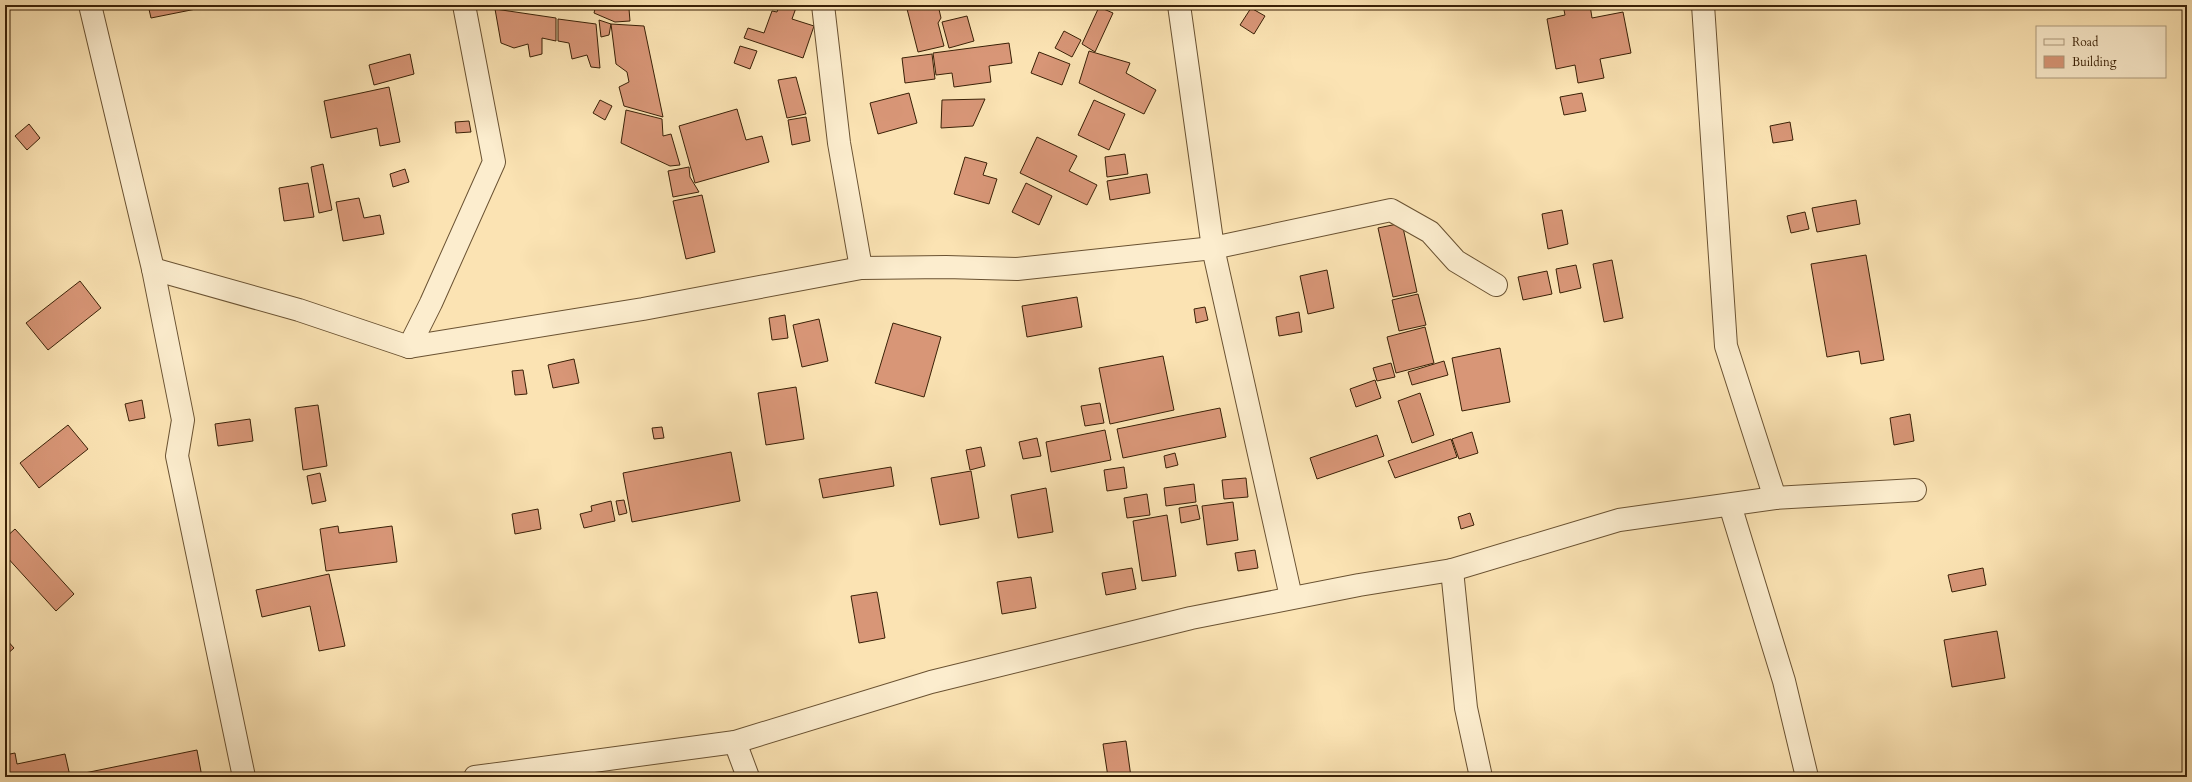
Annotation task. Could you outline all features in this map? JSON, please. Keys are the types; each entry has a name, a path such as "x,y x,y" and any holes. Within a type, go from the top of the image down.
{"street":[{"path":"90,5 153,269 183,420 177,456 244,777"},
{"path":"409,347 431,303 494,162 464,5"},
{"path":"822,5 840,143 861,268"},
{"path":"1179,5 1213,248 1292,597"},
{"path":"1703,5 1726,346 1775,498"},
{"path":"153,269 299,310 409,347 643,309 861,268 946,267 1017,269 1213,248 1391,210 1430,232 1456,261 1496,285"},
{"path":"474,777 735,742 931,682 1191,618 1292,597 1452,570 1619,520 1775,498 1915,490"},
{"path":"1730,504 1784,681 1807,777"},
{"path":"1452,570 1466,708 1481,777"},
{"path":"735,742 748,777"}],"building":[{"path":"148,5 201,5 201,8 151,18"},
{"path":"596,5 621,5 629,9 630,21 615,22 594,13"},
{"path":"779,5 797,5 792,19 814,26 803,58 744,38 748,28 764,33 772,11 777,12"},
{"path":"906,5 938,5 941,18 938,23 944,46 918,52"},
{"path":"1563,5 1590,5 1592,18 1623,12 1631,53 1600,59 1604,78 1578,83 1575,65 1556,69 1547,19 1565,15"},
{"path":"1099,7 1113,13 1095,52 1082,44"},
{"path":"1251,8 1265,16 1254,34 1240,25"},
{"path":"495,9 556,18 556,41 542,38 542,54 530,57 528,44 514,48 501,43"},
{"path":"967,16 974,41 949,48 942,22"},
{"path":"558,19 596,24 600,68 591,67 587,55 572,59 569,43 558,41"},
{"path":"599,20 611,24 609,35 601,37"},
{"path":"611,24 644,26 663,117 624,106 619,87 629,82 627,72 616,64"},
{"path":"1064,31 1081,40 1072,57 1055,48"},
{"path":"1009,43 1012,63 989,66 991,82 954,87 952,73 936,75 933,53"},
{"path":"740,46 757,51 750,69 734,63"},
{"path":"1089,51 1130,63 1126,73 1156,90 1144,114 1079,83"},
{"path":"1039,52 1070,64 1062,85 1031,73"},
{"path":"410,54 414,74 374,85 369,65"},
{"path":"932,54 935,79 905,83 902,58"},
{"path":"796,77 806,114 787,118 778,80"},
{"path":"389,87 400,142 380,146 377,128 331,138 324,101"},
{"path":"909,93 917,123 878,134 870,103"},
{"path":"1582,93 1586,111 1564,115 1560,97"},
{"path":"985,99 973,126 941,128 942,100"},
{"path":"600,100 612,106 605,120 593,113"},
{"path":"1094,100 1125,114 1109,150 1078,135"},
{"path":"737,109 746,140 762,136 769,162 695,183 679,126"},
{"path":"626,110 662,119 663,136 671,134 680,165 670,166 621,143"},
{"path":"806,117 810,141 792,145 788,120"},
{"path":"469,121 471,132 456,133 455,122"},
{"path":"1790,122 1793,140 1773,143 1770,126"},
{"path":"29,124 40,138 27,150 15,136"},
{"path":"1037,137 1077,156 1069,171 1097,185 1087,205 1020,173"},
{"path":"1125,154 1128,174 1107,177 1105,157"},
{"path":"965,157 987,163 983,175 997,179 989,204 954,194"},
{"path":"323,164 332,210 319,213 311,167"},
{"path":"689,167 690,177 699,192 673,197 668,171"},
{"path":"405,169 409,182 393,187 390,174"},
{"path":"1147,174 1150,193 1110,200 1107,181"},
{"path":"308,183 314,217 284,221 279,188"},
{"path":"1026,183 1052,196 1039,225 1012,212"},
{"path":"702,195 715,252 686,259 673,201"},
{"path":"359,198 364,218 380,215 384,234 343,241 336,202"},
{"path":"1856,200 1860,224 1817,232 1812,208"},
{"path":"1562,210 1568,244 1548,249 1542,214"},
{"path":"1805,212 1809,229 1791,233 1787,216"},
{"path":"1402,223 1417,292 1393,297 1378,228"},
{"path":"1866,255 1884,360 1861,364 1859,351 1827,357 1811,264"},
{"path":"1612,260 1623,318 1604,322 1593,264"},
{"path":"1576,265 1581,288 1560,293 1556,269"},
{"path":"1327,270 1334,308 1308,314 1300,276"},
{"path":"1547,271 1552,294 1523,300 1518,277"},
{"path":"80,281 101,308 48,350 26,323"},
{"path":"1418,294 1426,325 1399,331 1392,300"},
{"path":"1077,297 1082,327 1027,337 1022,306"},
{"path":"1205,307 1208,320 1196,323 1194,309"},
{"path":"1299,312 1302,332 1279,336 1276,317"},
{"path":"785,315 788,338 772,340 769,318"},
{"path":"819,319 828,361 802,367 793,325"},
{"path":"893,323 941,337 924,397 875,383"},
{"path":"1425,327 1434,363 1396,373 1387,337"},
{"path":"1500,348 1510,402 1462,411 1452,358"},
{"path":"1163,356 1174,410 1110,424 1099,368"},
{"path":"574,359 579,383 553,388 548,365"},
{"path":"1444,361 1448,375 1412,385 1408,372"},
{"path":"1391,363 1395,377 1377,381 1373,368"},
{"path":"523,370 527,394 515,395 512,371"},
{"path":"1375,380 1381,398 1356,407 1350,389"},
{"path":"796,387 804,439 766,445 758,393"},
{"path":"1420,393 1434,435 1412,443 1398,401"},
{"path":"142,400 145,418 129,421 125,404"},
{"path":"1100,403 1104,423 1085,426 1081,406"},
{"path":"318,405 327,466 303,470 295,408"},
{"path":"1220,408 1226,437 1123,458 1117,429"},
{"path":"1910,414 1914,441 1894,445 1890,418"},
{"path":"250,419 253,441 218,446 215,424"},
{"path":"68,425 88,449 39,488 20,463"},
{"path":"662,427 664,438 654,439 652,428"},
{"path":"1105,430 1111,460 1051,472 1046,442"},
{"path":"1472,432 1478,453 1459,459 1452,439"},
{"path":"1377,435 1384,456 1317,479 1310,458"},
{"path":"1037,438 1041,456 1023,459 1019,442"},
{"path":"1451,439 1457,457 1395,478 1388,461"},
{"path":"981,447 985,466 970,470 966,450"},
{"path":"731,452 740,501 632,522 623,473"},
{"path":"1175,453 1178,465 1166,468 1164,456"},
{"path":"891,467 894,486 823,498 819,479"},
{"path":"1124,467 1127,488 1107,491 1104,470"},
{"path":"971,471 979,518 940,525 931,478"},
{"path":"320,473 326,501 312,504 307,476"},
{"path":"1246,478 1248,497 1224,499 1222,480"},
{"path":"1194,484 1196,502 1166,506 1164,488"},
{"path":"1046,488 1053,532 1018,538 1011,495"},
{"path":"1147,494 1150,515 1127,518 1124,498"},
{"path":"624,500 627,513 619,515 616,501"},
{"path":"611,501 615,521 584,528 580,514 592,511 591,506"},
{"path":"1233,502 1238,540 1207,545 1202,506"},
{"path":"1197,505 1200,519 1181,523 1179,508"},
{"path":"538,509 541,529 515,534 512,514"},
{"path":"1470,513 1474,525 1461,529 1458,517"},
{"path":"1167,515 1176,576 1142,581 1133,521"},
{"path":"338,526 339,533 392,526 397,562 326,571 320,529"},
{"path":"15,529 74,594 56,611 5,555 5,538"},
{"path":"1255,550 1258,568 1238,571 1235,553"},
{"path":"1132,568 1136,589 1106,595 1102,573"},
{"path":"1983,568 1986,585 1952,592 1948,575"},
{"path":"329,574 345,646 319,651 310,606 262,617 256,590"},
{"path":"1031,577 1036,608 1002,614 997,582"},
{"path":"877,592 885,638 859,643 851,596"},
{"path":"1997,631 2005,678 1952,687 1944,640"},
{"path":"5,638 14,648 5,656"},
{"path":"1126,741 1131,777 1108,777 1103,744"},
{"path":"197,750 202,777 6,777 5,775 5,755 15,753 17,764 65,754 70,776"}]}
